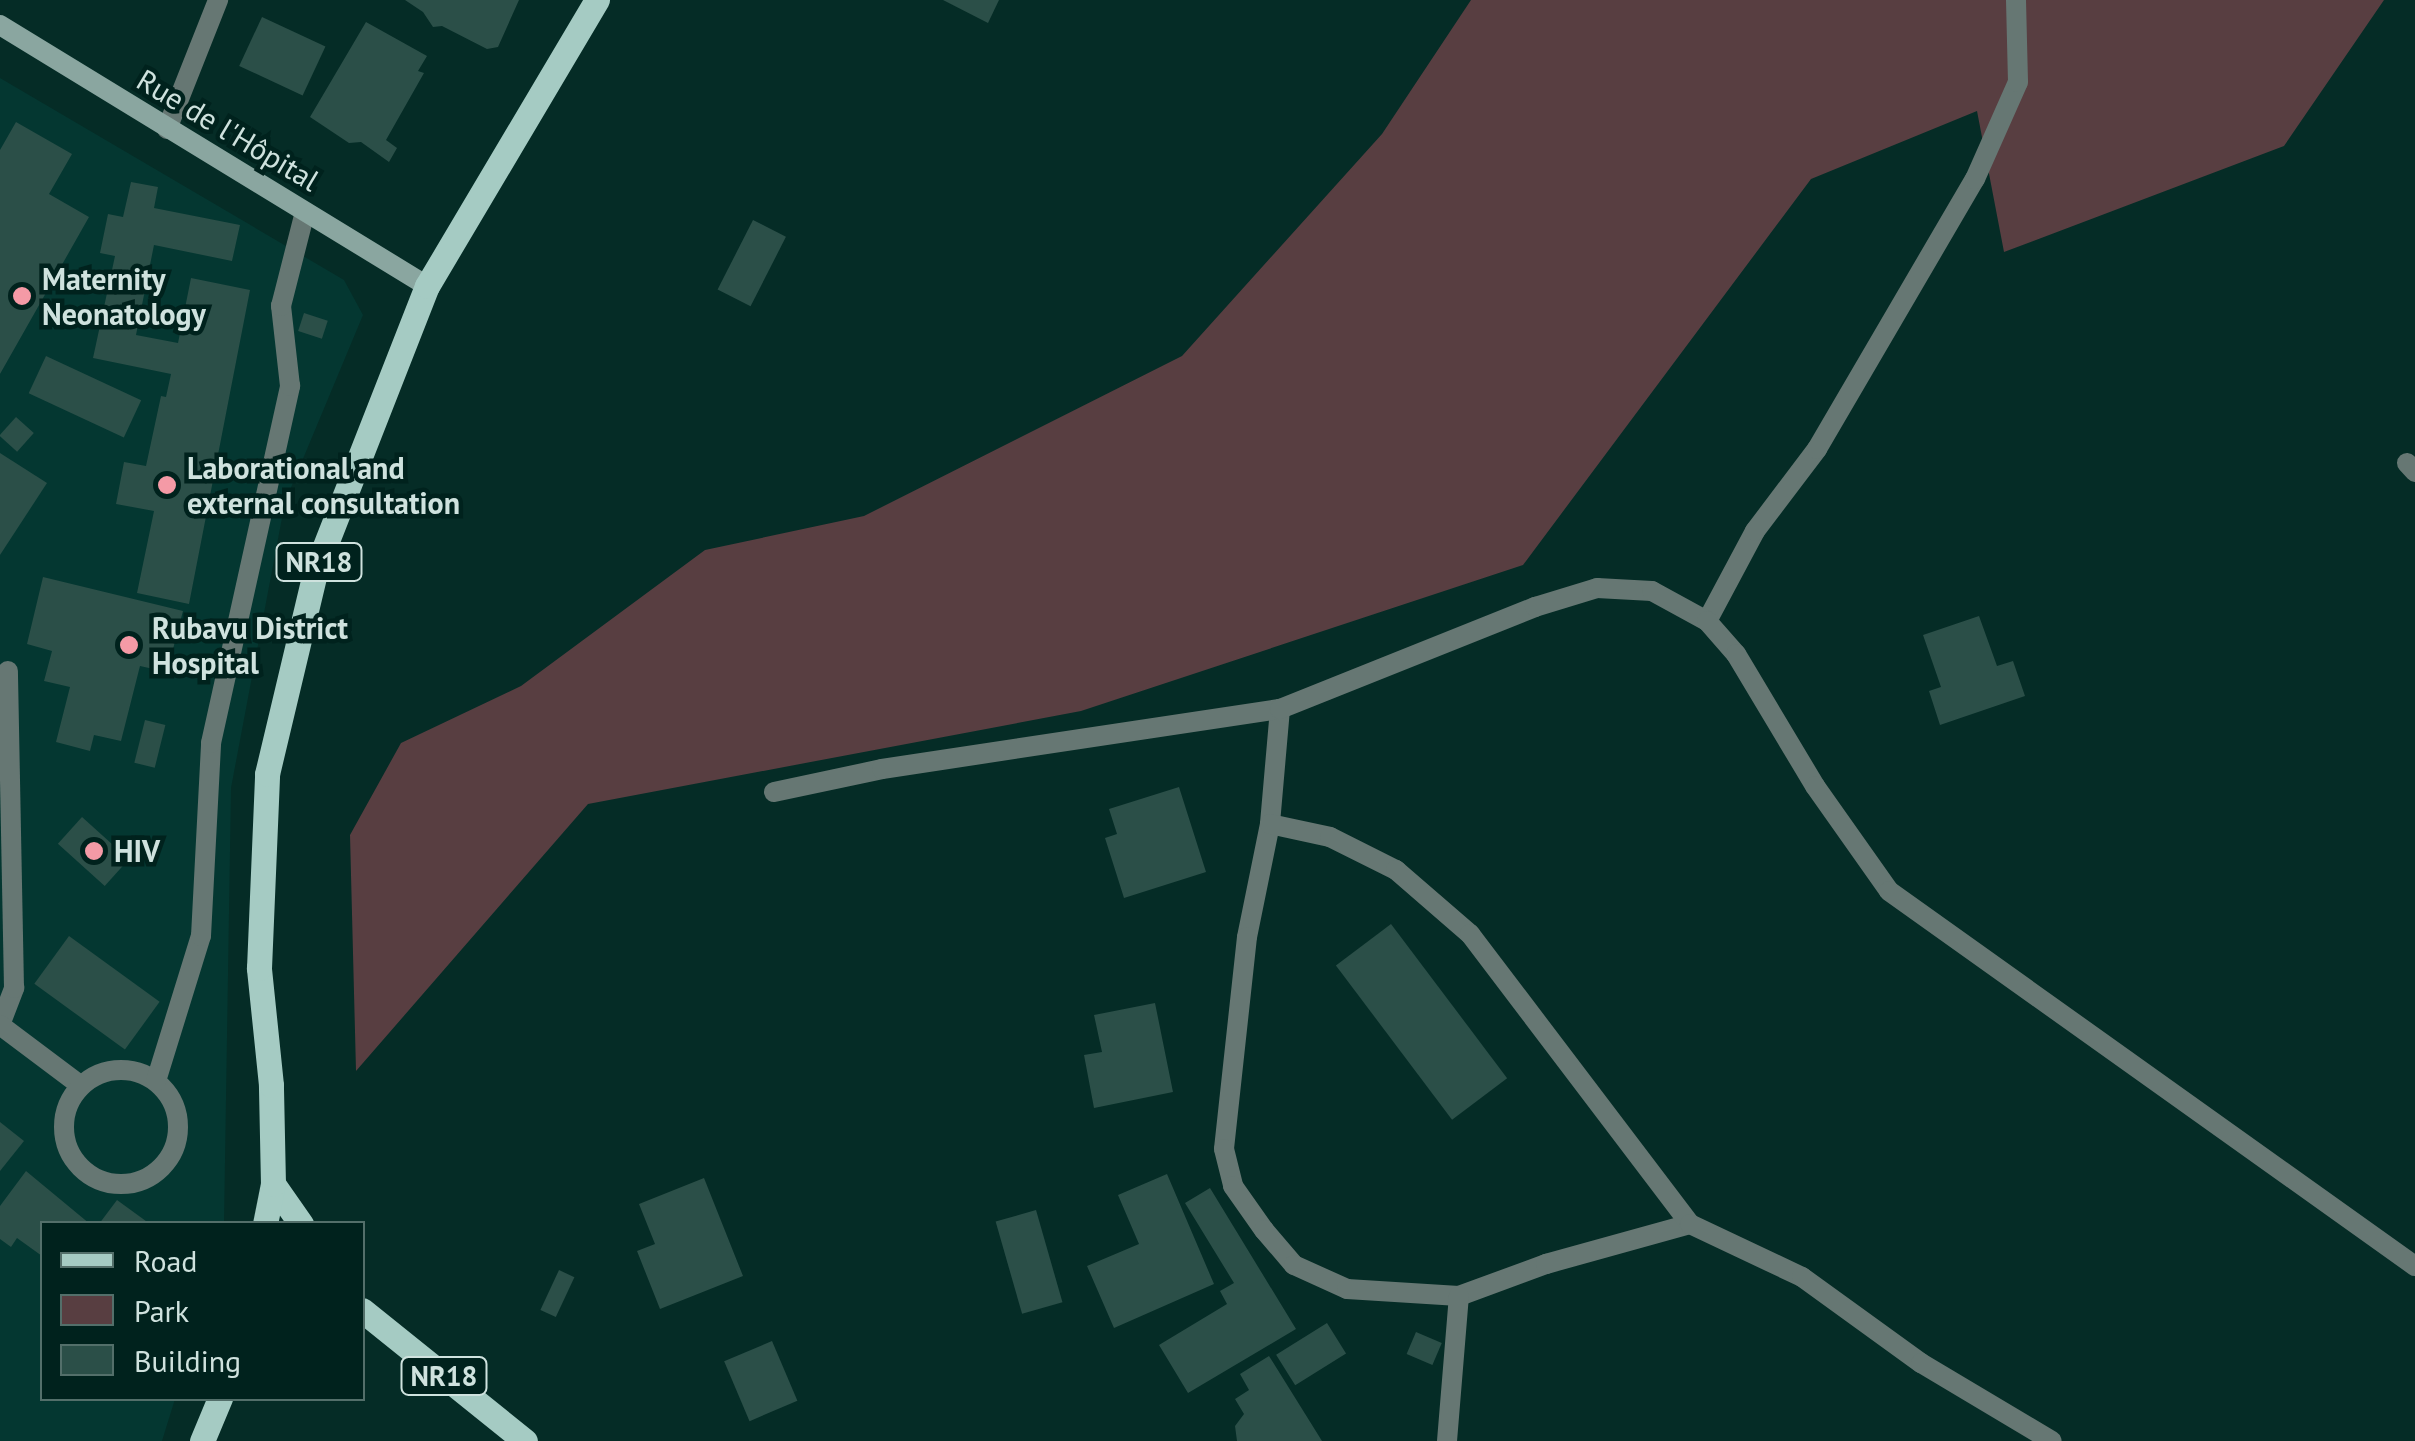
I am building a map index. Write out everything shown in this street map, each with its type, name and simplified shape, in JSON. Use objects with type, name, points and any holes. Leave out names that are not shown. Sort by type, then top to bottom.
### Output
[{"type":"main road","name":"NR18","points":[[265,1221],[273,1184],[271,1085],[259,968],[267,774],[316,570],[427,286],[597,0]]},
{"type":"main road","points":[[273,1184],[299,1221]]},
{"type":"main road","name":"NR18","points":[[365,1312],[526,1441]]},
{"type":"main road","points":[[202,1441],[219,1401]]},
{"type":"street","points":[[167,129],[218,0]]},
{"type":"street","points":[[1707,621],[1755,531],[1817,449],[1975,179],[2018,82],[2016,0]]},
{"type":"street","name":"Rue de l'Hôpital","points":[[0,24],[427,286]]},
{"type":"street","points":[[156,1081],[201,936],[211,743],[290,386],[281,306],[305,212]]},
{"type":"street","points":[[774,792],[882,769],[1280,709],[1534,608],[1596,588],[1652,590],[1707,621],[1736,654],[1815,786],[1889,891],[2415,1266]]},
{"type":"street","points":[[8,671],[14,988],[0,1025],[80,1086]]},
{"type":"street","points":[[1280,709],[1270,824],[1247,938],[1228,1076],[1224,1150],[1234,1186],[1294,1265],[1347,1289],[1459,1296],[1546,1264],[1690,1224]]},
{"type":"street","points":[[1270,824],[1330,837],[1396,870],[1470,934],[1690,1224],[1802,1278],[1921,1362],[2052,1441]]},
{"type":"street","points":[[126,1069],[156,1081],[175,1107],[177,1140],[161,1168],[132,1183],[100,1180],[74,1160],[63,1130],[70,1098],[80,1086],[94,1076],[126,1069]]},
{"type":"street","points":[[1446,1441],[1459,1296]]},
{"type":"shaded area","name":"Rubavu District Hospital","points":[[0,78],[344,280],[363,315],[285,502],[231,788],[224,1221],[40,1221],[40,1401],[174,1401],[162,1441],[0,1441]]},
{"type":"green space","points":[[1471,0],[2384,0],[2284,146],[2004,252],[1977,111],[1811,179],[1523,565],[1081,711],[588,804],[356,1071],[350,835],[401,743],[521,686],[705,550],[864,516],[1182,356],[1382,134]]},
{"type":"building","points":[[405,0],[519,0],[498,47],[487,49],[442,26],[433,27],[423,12]]},
{"type":"building","points":[[943,0],[999,0],[988,23]]},
{"type":"building","points":[[262,17],[325,47],[303,96],[239,66]]},
{"type":"building","points":[[366,22],[427,56],[418,71],[424,73],[386,140],[397,148],[389,162],[361,142],[349,143],[310,117]]},
{"type":"building","name":"Maternity Neonatology","points":[[16,122],[72,154],[49,194],[89,217],[0,374],[0,150]]},
{"type":"building","points":[[131,182],[158,187],[154,208],[240,225],[232,261],[154,245],[136,335],[178,343],[191,278],[250,290],[189,604],[137,593],[154,511],[116,504],[124,462],[146,466],[161,396],[166,397],[171,374],[93,358],[115,256],[100,253],[108,214],[123,217]]},
{"type":"building","points":[[753,220],[786,237],[751,306],[718,289]]},
{"type":"building","points":[[304,313],[328,321],[322,339],[298,331]]},
{"type":"building","points":[[46,356],[141,400],[124,438],[29,393]]},
{"type":"building","points":[[16,417],[34,433],[17,452],[0,436]]},
{"type":"building","points":[[0,453],[47,483],[0,555]]},
{"type":"building","points":[[43,577],[183,611],[167,672],[140,666],[121,741],[94,735],[90,751],[56,742],[70,687],[44,681],[52,651],[27,644]]},
{"type":"building","points":[[1979,616],[1997,666],[2013,661],[2025,696],[1940,725],[1929,691],[1941,687],[1923,635]]},
{"type":"building","points":[[145,720],[165,725],[155,768],[134,763]]},
{"type":"building","points":[[1179,787],[1206,872],[1124,898],[1105,838],[1117,834],[1109,809]]},
{"type":"building","name":"HIV","points":[[82,817],[129,859],[105,886],[58,844]]},
{"type":"building","points":[[1391,924],[1507,1078],[1452,1120],[1336,966]]},
{"type":"building","points":[[69,936],[160,1002],[125,1050],[34,984]]},
{"type":"building","points":[[1155,1003],[1173,1092],[1094,1108],[1084,1055],[1102,1052],[1094,1015]]},
{"type":"building","points":[[0,1122],[24,1141],[0,1171]]},
{"type":"building","points":[[26,1171],[86,1221],[40,1221],[40,1255],[17,1238],[11,1247],[0,1239],[0,1206]]},
{"type":"building","points":[[1167,1174],[1214,1284],[1114,1328],[1087,1266],[1139,1244],[1118,1195]]},
{"type":"building","points":[[704,1178],[743,1276],[660,1309],[637,1251],[655,1244],[639,1204]]},
{"type":"building","points":[[1210,1188],[1296,1329],[1188,1393],[1159,1345],[1227,1304],[1220,1291],[1234,1283],[1185,1203]]},
{"type":"building","points":[[117,1200],[146,1221],[101,1221]]},
{"type":"building","points":[[1036,1210],[1062,1302],[1022,1314],[996,1222]]},
{"type":"building","points":[[559,1270],[574,1277],[556,1317],[540,1310]]},
{"type":"building","points":[[1327,1323],[1346,1354],[1295,1385],[1276,1355]]},
{"type":"building","points":[[1416,1332],[1442,1343],[1432,1365],[1407,1354]]},
{"type":"building","points":[[772,1341],[797,1401],[750,1421],[724,1361]]},
{"type":"building","points":[[1269,1356],[1322,1441],[1237,1441],[1235,1426],[1244,1414],[1235,1399],[1249,1390],[1240,1374]]},
{"type":"place","name":"Maternity Neonatology","points":[[22,296]]},
{"type":"place","name":"Laborational and external consultation","points":[[167,485]]},
{"type":"place","name":"Rubavu District Hospital","points":[[129,645]]},
{"type":"place","name":"HIV","points":[[94,851]]}]
